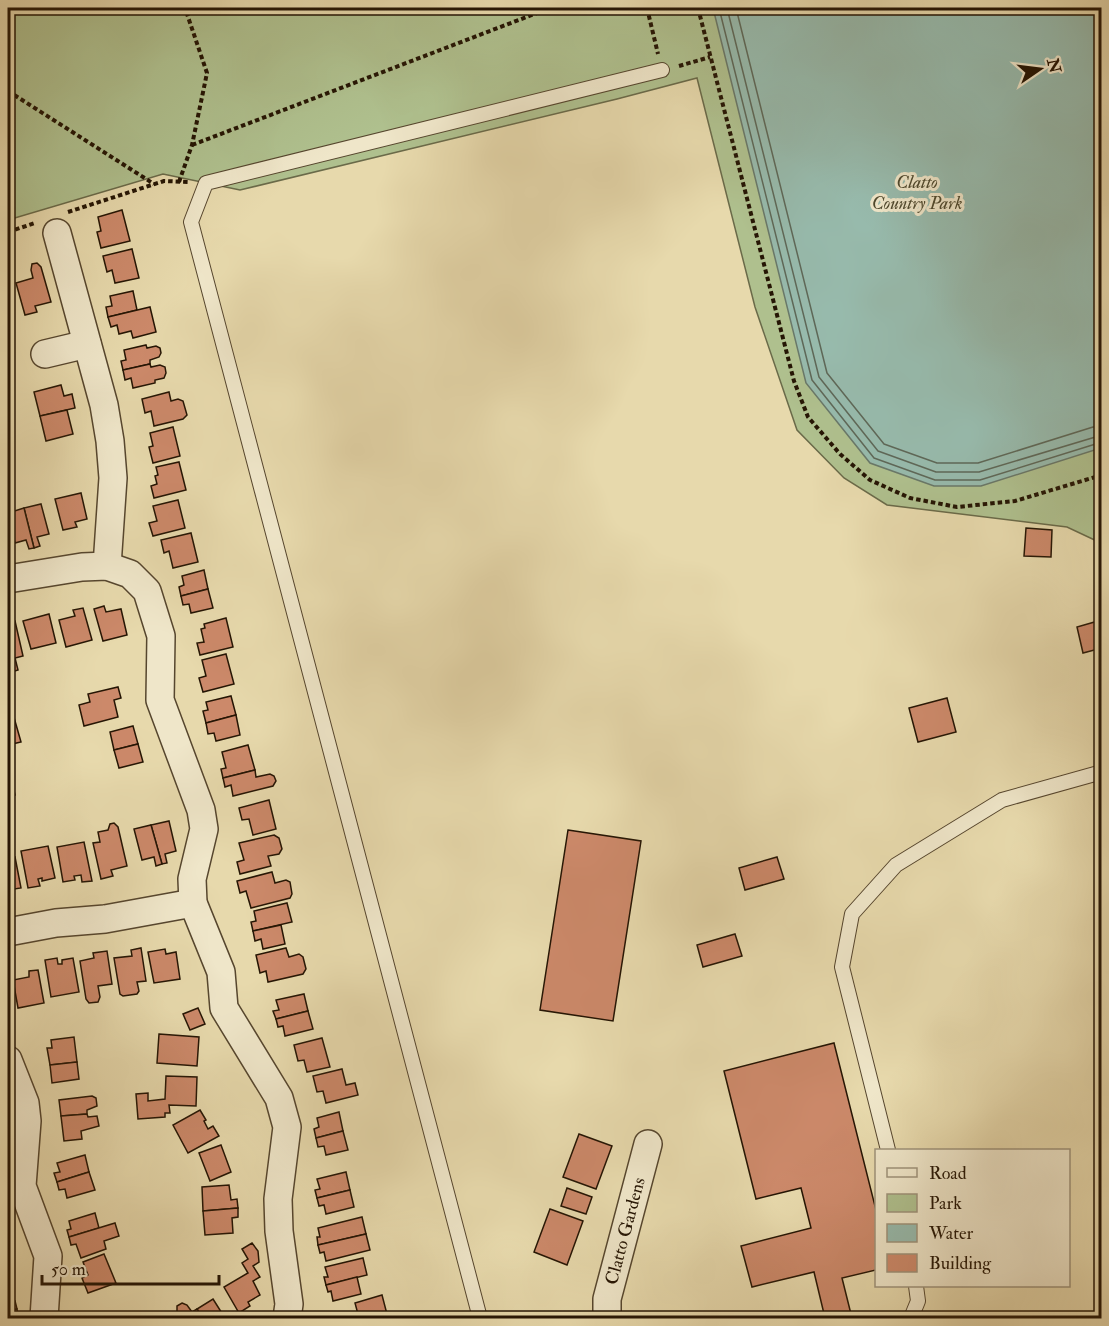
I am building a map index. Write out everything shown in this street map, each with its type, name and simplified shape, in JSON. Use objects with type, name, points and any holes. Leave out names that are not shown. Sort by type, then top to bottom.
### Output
[{"type":"street","points":[[54,222],[104,405],[110,441],[113,478],[107,566]]},
{"type":"street","points":[[45,354],[87,344]]},
{"type":"street","points":[[8,579],[82,567],[107,566],[130,574],[147,591],[161,636],[160,700],[201,810],[204,829],[192,879],[193,903],[221,972],[224,1008],[279,1098],[287,1127],[278,1199],[279,1231],[290,1304],[287,1318]]},
{"type":"street","points":[[8,932],[193,903]]},
{"type":"street","points":[[8,1060],[25,1103],[27,1121],[22,1186],[48,1256],[44,1318]]},
{"type":"street","name":"Clatto Gardens","points":[[607,1318],[607,1299],[648,1144]]},
{"type":"lane","points":[[480,1318],[191,222],[206,183],[662,70]]},
{"type":"lane","points":[[888,1149],[843,966],[852,914],[896,865],[1002,800],[1101,772]]},
{"type":"lane","points":[[911,1318],[918,1301],[916,1287]]},
{"type":"path","points":[[179,182],[192,145],[207,73],[185,8]]},
{"type":"path","points":[[192,145],[550,8]]},
{"type":"path","points":[[647,8],[662,70],[711,57]]},
{"type":"path","points":[[698,8],[794,381],[808,417],[840,454],[870,480],[910,498],[957,507],[1015,501],[1101,475]]},
{"type":"path","points":[[8,91],[155,184]]},
{"type":"path","points":[[8,232],[54,222],[164,181],[206,183]]},
{"type":"green space","name":"Clatto Country Park","points":[[8,8],[1101,8],[1101,543],[1067,527],[887,505],[844,478],[797,430],[755,307],[697,78],[240,190],[163,174],[8,220]]},
{"type":"water","points":[[713,8],[1101,8],[1101,448],[981,486],[934,486],[870,463],[806,383]]},
{"type":"building","points":[[122,210],[130,241],[101,248],[97,232],[101,231],[98,217]]},
{"type":"building","points":[[132,249],[139,278],[115,283],[112,270],[107,272],[103,256]]},
{"type":"building","points":[[37,263],[41,267],[51,302],[35,306],[37,312],[25,315],[16,283],[33,278],[32,264]]},
{"type":"building","points":[[133,291],[137,310],[108,317],[106,307],[112,306],[110,296]]},
{"type":"building","points":[[8,304],[13,325],[8,327]]},
{"type":"building","points":[[150,307],[156,332],[133,338],[131,331],[119,334],[117,325],[111,327],[108,317]]},
{"type":"building","points":[[146,345],[147,348],[156,346],[160,348],[159,357],[150,360],[150,364],[123,370],[121,361],[126,360],[124,350]]},
{"type":"building","points":[[150,364],[151,367],[160,365],[165,367],[164,378],[155,380],[155,383],[133,388],[131,378],[125,380],[123,370]]},
{"type":"building","points":[[61,385],[64,396],[72,394],[75,408],[40,416],[34,392]]},
{"type":"building","points":[[169,392],[171,401],[178,399],[183,401],[187,415],[183,419],[154,426],[151,411],[145,413],[142,399]]},
{"type":"building","points":[[67,410],[73,434],[46,441],[40,416]]},
{"type":"building","points":[[173,427],[180,456],[153,463],[149,447],[153,446],[150,433]]},
{"type":"building","points":[[179,462],[186,490],[154,498],[151,486],[157,484],[156,467]]},
{"type":"building","points":[[81,493],[87,519],[75,522],[77,527],[63,530],[55,499]]},
{"type":"building","points":[[178,500],[185,528],[153,536],[149,523],[157,521],[153,506]]},
{"type":"building","points":[[41,504],[49,534],[37,537],[40,546],[34,548],[24,508]]},
{"type":"building","points":[[24,508],[34,548],[29,549],[26,540],[15,543],[8,514]]},
{"type":"building","points":[[1026,528],[1052,530],[1051,557],[1024,556]]},
{"type":"building","points":[[191,533],[198,562],[173,568],[169,551],[164,553],[161,540]]},
{"type":"building","points":[[204,570],[208,589],[181,596],[179,587],[184,585],[182,576]]},
{"type":"building","points":[[208,589],[213,608],[191,613],[189,604],[183,605],[181,596]]},
{"type":"building","points":[[104,606],[106,612],[121,609],[127,635],[103,641],[94,609]]},
{"type":"building","points":[[83,608],[92,640],[66,647],[59,620],[75,616],[73,610]]},
{"type":"building","points":[[49,614],[56,643],[31,649],[23,621]]},
{"type":"building","points":[[226,618],[233,647],[200,655],[197,643],[204,642],[201,629],[205,628],[204,624]]},
{"type":"building","points":[[15,621],[23,656],[15,658],[18,670],[8,673],[8,623]]},
{"type":"building","points":[[1098,621],[1102,648],[1083,653],[1077,627]]},
{"type":"building","points":[[226,654],[234,684],[203,692],[199,678],[206,676],[202,660]]},
{"type":"building","points":[[118,687],[121,698],[114,700],[118,717],[84,726],[79,705],[90,702],[88,694]]},
{"type":"building","points":[[231,696],[236,715],[206,723],[203,711],[208,710],[206,702]]},
{"type":"building","points":[[947,698],[956,732],[918,742],[909,708]]},
{"type":"building","points":[[13,714],[21,742],[8,745],[8,715]]},
{"type":"building","points":[[236,715],[240,735],[216,741],[214,733],[208,734],[206,723]]},
{"type":"building","points":[[133,726],[138,744],[114,750],[110,732]]},
{"type":"building","points":[[138,744],[143,762],[119,768],[114,750]]},
{"type":"building","points":[[248,745],[255,770],[223,778],[221,769],[226,768],[222,752]]},
{"type":"building","points":[[255,770],[256,777],[270,774],[274,776],[276,781],[273,786],[233,796],[231,785],[225,787],[223,778]]},
{"type":"building","points":[[11,778],[15,795],[8,797],[8,779]]},
{"type":"building","points":[[269,800],[276,829],[253,835],[249,819],[242,820],[239,808]]},
{"type":"building","points":[[169,821],[176,851],[165,854],[167,863],[162,864],[151,825]]},
{"type":"building","points":[[114,823],[118,827],[127,866],[111,870],[113,876],[101,879],[93,843],[100,842],[98,832],[108,830],[110,824]]},
{"type":"building","points":[[151,825],[162,864],[156,866],[154,857],[142,860],[134,829]]},
{"type":"building","points":[[568,830],[641,841],[613,1021],[540,1010]]},
{"type":"building","points":[[274,835],[279,838],[282,849],[279,854],[268,856],[271,866],[240,874],[237,862],[244,860],[239,843]]},
{"type":"building","points":[[84,842],[92,881],[82,882],[81,875],[74,876],[75,880],[63,882],[57,847]]},
{"type":"building","points":[[48,846],[55,878],[42,881],[42,878],[38,879],[40,886],[28,888],[21,851]]},
{"type":"building","points":[[15,857],[21,888],[8,890],[8,859]]},
{"type":"building","points":[[777,857],[784,879],[745,890],[739,868]]},
{"type":"building","points":[[272,872],[275,883],[286,880],[290,882],[292,894],[290,898],[251,908],[246,891],[240,893],[237,881]]},
{"type":"building","points":[[287,903],[292,922],[253,931],[251,922],[256,921],[254,911]]},
{"type":"building","points":[[281,925],[285,944],[263,949],[261,939],[255,941],[253,931]]},
{"type":"building","points":[[735,934],[742,956],[703,967],[697,945]]},
{"type":"building","points":[[141,948],[146,981],[137,982],[139,991],[137,994],[123,996],[120,994],[114,958],[132,956],[131,950]]},
{"type":"building","points":[[286,948],[289,957],[299,954],[303,957],[306,969],[303,974],[268,982],[266,971],[260,973],[256,955]]},
{"type":"building","points":[[165,949],[166,954],[176,952],[180,979],[154,983],[148,952]]},
{"type":"building","points":[[107,951],[112,984],[98,986],[100,997],[98,1002],[89,1003],[86,999],[80,961],[94,958],[93,953]]},
{"type":"building","points":[[57,958],[58,964],[62,964],[62,960],[73,958],[79,992],[51,997],[45,960]]},
{"type":"building","points":[[38,970],[44,1003],[18,1008],[13,980],[29,977],[29,971]]},
{"type":"building","points":[[304,994],[308,1011],[276,1019],[273,1011],[279,1010],[276,1000]]},
{"type":"building","points":[[198,1008],[205,1024],[190,1030],[183,1014]]},
{"type":"building","points":[[308,1011],[313,1029],[285,1036],[283,1026],[278,1027],[276,1019]]},
{"type":"building","points":[[159,1034],[199,1037],[197,1066],[157,1063]]},
{"type":"building","points":[[74,1037],[77,1062],[50,1065],[47,1048],[52,1048],[51,1040]]},
{"type":"building","points":[[322,1038],[330,1067],[307,1072],[304,1060],[298,1061],[294,1045]]},
{"type":"building","points":[[834,1043],[875,1206],[875,1270],[842,1278],[852,1318],[825,1318],[814,1272],[752,1287],[741,1246],[811,1228],[801,1188],[756,1199],[724,1071]]},
{"type":"building","points":[[77,1062],[79,1079],[52,1083],[50,1065]]},
{"type":"building","points":[[342,1069],[346,1085],[355,1083],[358,1095],[326,1103],[323,1091],[317,1092],[313,1076]]},
{"type":"building","points":[[166,1076],[197,1077],[196,1106],[169,1105],[170,1113],[165,1113],[165,1117],[138,1119],[136,1094],[148,1093],[148,1101],[165,1099]]},
{"type":"building","points":[[92,1096],[96,1098],[97,1106],[87,1110],[87,1114],[61,1116],[59,1100]]},
{"type":"building","points":[[200,1110],[208,1129],[213,1126],[219,1136],[188,1153],[173,1125]]},
{"type":"building","points":[[339,1112],[343,1131],[316,1138],[314,1129],[319,1127],[317,1118]]},
{"type":"building","points":[[87,1114],[88,1117],[97,1116],[99,1126],[81,1131],[82,1139],[64,1141],[61,1116]]},
{"type":"building","points":[[343,1131],[348,1150],[326,1155],[324,1146],[318,1147],[316,1138]]},
{"type":"building","points":[[579,1134],[612,1146],[596,1189],[563,1177]]},
{"type":"building","points":[[221,1145],[231,1172],[210,1181],[199,1153]]},
{"type":"building","points":[[85,1155],[89,1172],[57,1182],[54,1173],[60,1172],[57,1163]]},
{"type":"building","points":[[89,1172],[95,1190],[67,1198],[65,1189],[59,1190],[57,1182]]},
{"type":"building","points":[[346,1172],[350,1190],[317,1198],[315,1190],[320,1189],[317,1179]]},
{"type":"building","points":[[229,1185],[231,1200],[237,1199],[238,1208],[203,1211],[202,1187]]},
{"type":"building","points":[[567,1188],[592,1197],[586,1214],[561,1206]]},
{"type":"building","points":[[350,1190],[354,1207],[326,1214],[324,1205],[319,1206],[317,1198]]},
{"type":"building","points":[[238,1208],[238,1217],[232,1218],[233,1233],[205,1235],[203,1211]]},
{"type":"building","points":[[550,1209],[583,1221],[567,1265],[534,1252]]},
{"type":"building","points":[[95,1213],[99,1228],[69,1237],[67,1230],[71,1229],[69,1221]]},
{"type":"building","points":[[362,1217],[366,1234],[318,1245],[317,1237],[320,1237],[318,1228]]},
{"type":"building","points":[[115,1223],[119,1236],[104,1241],[106,1249],[81,1258],[76,1244],[71,1245],[69,1237]]},
{"type":"building","points":[[366,1234],[370,1250],[326,1261],[324,1252],[320,1253],[318,1245]]},
{"type":"building","points":[[252,1243],[258,1251],[259,1262],[253,1266],[260,1277],[253,1281],[260,1295],[248,1302],[250,1306],[239,1313],[224,1287],[248,1273],[242,1263],[248,1259],[242,1249]]},
{"type":"building","points":[[104,1254],[116,1283],[88,1293],[82,1278],[88,1275],[83,1262]]},
{"type":"building","points":[[363,1258],[367,1275],[326,1285],[324,1277],[328,1277],[325,1267]]},
{"type":"building","points":[[357,1277],[361,1294],[333,1301],[331,1291],[328,1292],[326,1285]]},
{"type":"building","points":[[8,1292],[10,1302],[15,1301],[17,1309],[8,1311]]},
{"type":"building","points":[[382,1295],[388,1318],[359,1318],[355,1303]]},
{"type":"building","points":[[213,1299],[225,1318],[203,1318],[197,1309]]},
{"type":"building","points":[[182,1303],[187,1305],[192,1312],[197,1309],[203,1318],[182,1318],[177,1311],[177,1306]]},
{"type":"building","points":[[17,1309],[18,1317],[8,1318],[8,1311]]}]
